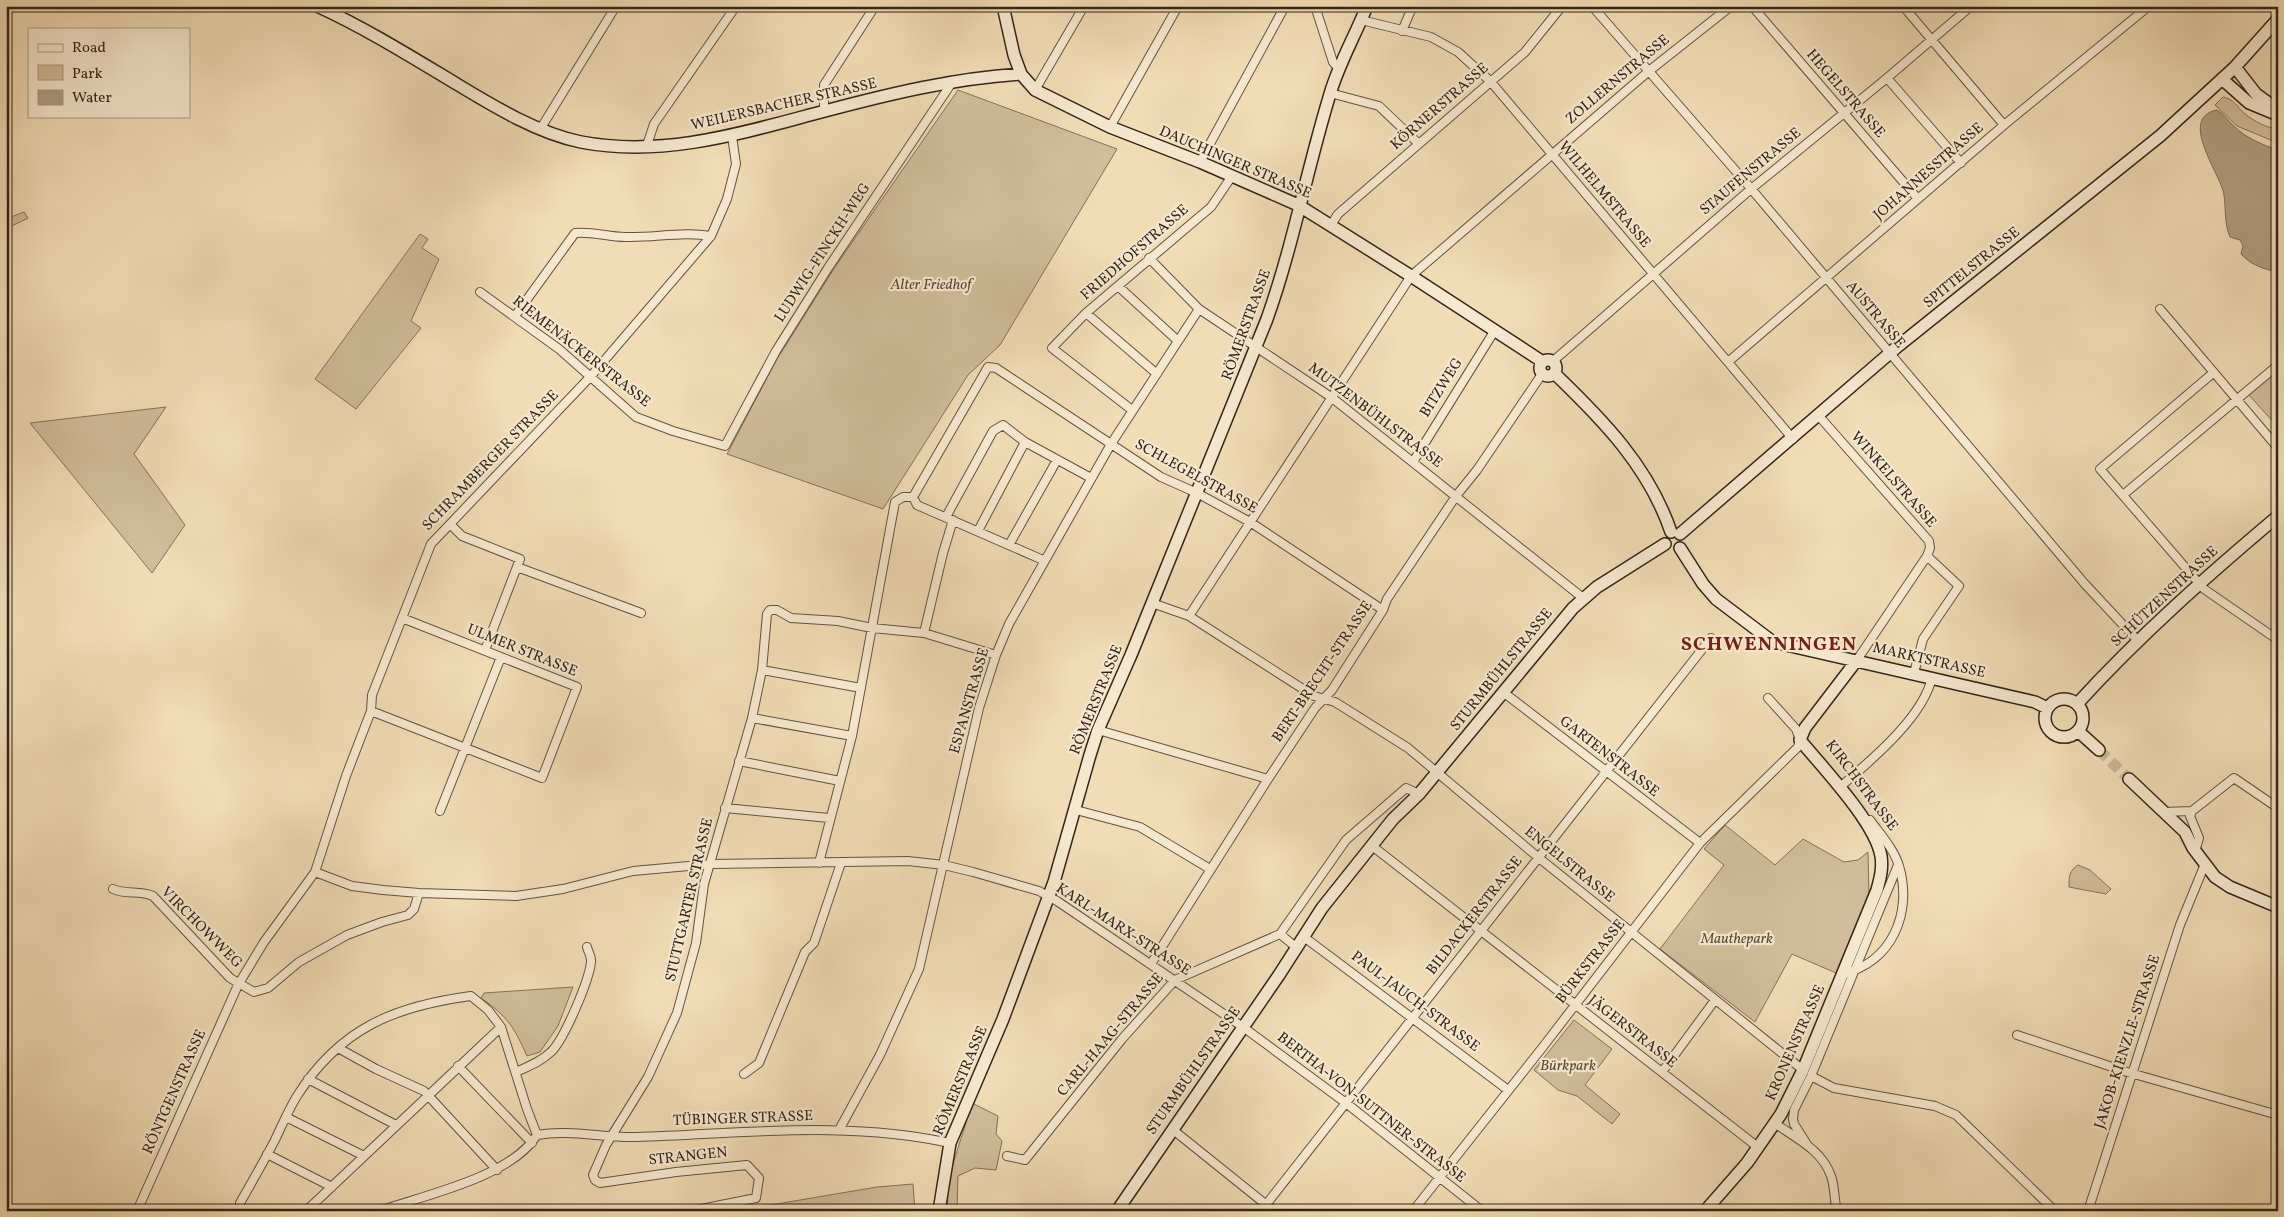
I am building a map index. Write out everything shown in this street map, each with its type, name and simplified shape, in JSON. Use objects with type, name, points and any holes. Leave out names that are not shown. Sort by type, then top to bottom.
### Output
[{"type":"main road","name":"WEILERSBACHER STRASSE","points":[[317,6],[368,31],[510,116],[581,142],[666,148],[732,136],[824,111],[953,81],[1021,74]]},
{"type":"main road","name":"DAUCHINGER STRASSE","points":[[1003,6],[1014,55],[1021,74],[1036,90],[1110,127],[1200,162],[1298,205],[1331,224],[1495,330],[1548,368],[1625,446],[1641,468],[1676,533]]},
{"type":"main road","name":"RÖMERSTRASSE","points":[[939,1211],[945,1164],[950,1143],[1003,1019],[1048,896],[1076,810],[1098,730],[1257,347],[1278,288],[1298,205],[1338,68],[1367,6]]},
{"type":"main road","name":"SPITTELSTRASSE","points":[[1676,533],[1793,439],[1889,354],[2160,136],[2235,67],[2278,19]]},
{"type":"main road","points":[[2235,67],[2256,94],[2278,110]]},
{"type":"main road","points":[[2222,79],[2249,103],[2278,115]]},
{"type":"main road","name":"SCHÜTZENSTRASSE","points":[[2077,704],[2138,641],[2199,583],[2278,516]]},
{"type":"main road","points":[[1676,533],[1683,542],[1680,548],[1672,550],[1665,544],[1666,536],[1676,533]]},
{"type":"main road","name":"STURMBÜHLSTRASSE","points":[[1117,1211],[1297,948],[1322,908],[1371,845],[1393,819],[1419,794],[1557,624],[1583,598],[1616,574],[1665,544]]},
{"type":"main road","name":"MARKTSTRASSE","points":[[1680,548],[1703,584],[1716,599],[1773,642],[1932,677],[2035,702],[2047,708]]},
{"type":"main road","points":[[1801,737],[1857,660]]},
{"type":"main road","points":[[2058,699],[2071,700],[2077,704],[2083,714],[2082,726],[2078,731],[2066,737],[2052,734],[2044,722],[2047,708],[2058,699]]},
{"type":"main road","points":[[2078,731],[2099,750]]},
{"type":"main road","name":"KIRCHSTRASSE","points":[[1801,737],[1841,786],[1867,826],[1881,855]]},
{"type":"main road","points":[[2128,779],[2185,832],[2195,852],[2215,877],[2230,887],[2278,907]]},
{"type":"main road","name":"KRONENSTRASSE","points":[[1705,1211],[1759,1148],[1807,1073],[1842,974],[1877,890],[1882,864],[1881,855]]},
{"type":"street","points":[[541,128],[616,6]]},
{"type":"street","points":[[646,148],[654,124],[736,6]]},
{"type":"street","points":[[824,111],[824,85],[876,6]]},
{"type":"street","points":[[1036,90],[1084,6]]},
{"type":"street","points":[[1110,127],[1178,6]]},
{"type":"street","points":[[1200,162],[1285,6]]},
{"type":"street","points":[[1315,6],[1333,62],[1338,68]]},
{"type":"street","points":[[1402,31],[1412,10],[1416,6]]},
{"type":"street","name":"KÖRNERSTRASSE","points":[[1331,224],[1338,214],[1526,52],[1562,6]]},
{"type":"street","name":"AUSTRASSE","points":[[1592,6],[1751,189],[2084,583],[2138,641]]},
{"type":"street","name":"ZOLLERNSTRASSE","points":[[1189,616],[1411,276],[1650,71],[1732,6]]},
{"type":"street","name":"HEGELSTRASSE","points":[[1752,6],[1918,200]]},
{"type":"street","points":[[1903,6],[2004,125]]},
{"type":"street","name":"STAUFENSTRASSE","points":[[1548,368],[1751,189],[1887,78],[1971,6]]},
{"type":"street","name":"JOHANNESSTRASSE","points":[[1728,362],[1826,280],[2004,125],[2148,6]]},
{"type":"street","name":"WILHELMSTRASSE","points":[[1361,20],[1431,37],[1458,52],[1491,82],[1793,439]]},
{"type":"street","points":[[1887,78],[1962,163]]},
{"type":"street","name":"LUDWIG-FINCKH-WEG","points":[[725,446],[776,351],[797,317],[953,81]]},
{"type":"street","points":[[1330,93],[1379,106],[1419,144]]},
{"type":"street","name":"SCHRAMBERGER STRASSE","points":[[315,872],[346,776],[371,711],[372,695],[431,544],[592,376],[711,236],[727,199],[736,164],[732,136]]},
{"type":"street","name":"FRIEDHOFSTRASSE","points":[[1132,410],[1052,348],[1086,313],[1119,287],[1149,258],[1211,207],[1232,176]]},
{"type":"street","points":[[514,316],[575,233],[584,232],[623,237],[652,237],[695,233],[711,236]]},
{"type":"street","name":"MUTZENBÜHLSTRASSE","points":[[1149,258],[1200,310],[1331,397],[1583,598]]},
{"type":"street","points":[[1119,287],[1178,341]]},
{"type":"street","name":"RIEMENÄCKERSTRASSE","points":[[480,292],[592,376],[636,417],[673,431],[725,446]]},
{"type":"street","points":[[2160,309],[2278,448]]},
{"type":"street","name":"ESPANSTRASSE","points":[[838,1130],[880,1055],[919,969],[979,708],[996,655],[1009,624],[1043,560],[1110,444],[1200,310]]},
{"type":"street","points":[[1086,313],[1157,374]]},
{"type":"street","name":"BITZWEG","points":[[1413,462],[1495,330]]},
{"type":"street","points":[[2123,496],[2278,365]]},
{"type":"street","name":"SCHLEGELSTRASSE","points":[[913,498],[988,367],[996,368],[1161,477],[1197,493],[1250,522],[1383,610]]},
{"type":"street","name":"BERT-BRECHT-STRASSE","points":[[1151,964],[1202,887],[1210,869],[1268,779],[1322,698],[1332,690],[1383,610],[1387,598],[1456,496],[1477,470],[1548,368]]},
{"type":"street","points":[[2213,373],[2100,469],[2199,583],[2278,640]]},
{"type":"street","name":"WINKELSTRASSE","points":[[1818,415],[1929,541],[1930,548],[1927,556]]},
{"type":"street","points":[[924,633],[950,518],[994,431],[1003,425],[1025,442],[1091,478]]},
{"type":"street","points":[[978,531],[1025,442]]},
{"type":"street","points":[[1009,545],[1057,460]]},
{"type":"street","points":[[819,863],[829,818],[852,736],[895,502],[903,497],[913,498],[917,505],[1043,560]]},
{"type":"street","points":[[450,524],[462,536],[520,559],[485,650]]},
{"type":"street","points":[[1857,660],[1927,556],[1959,586],[1923,639],[1914,673]]},
{"type":"street","points":[[517,567],[641,613]]},
{"type":"street","name":"ENGELSTRASSE","points":[[1152,603],[1189,616],[1314,696],[1335,702],[1408,748],[1539,858],[1807,1073],[1834,1088],[1936,1106],[1956,1114],[2055,1211]]},
{"type":"street","name":"STUTTGARTER STRASSE","points":[[595,1180],[593,1175],[598,1160],[648,1078],[677,1014],[696,943],[704,884],[752,718],[762,670],[765,621],[770,610],[777,610],[791,618],[838,621],[872,628]]},
{"type":"street","name":"ULMER STRASSE","points":[[371,711],[542,778],[577,687],[402,618]]},
{"type":"street","points":[[872,628],[924,633],[996,655]]},
{"type":"street","name":"BILDACKERSTRASSE","points":[[1263,1207],[1710,638]]},
{"type":"street","points":[[440,811],[501,657]]},
{"type":"street","points":[[762,670],[861,688]]},
{"type":"street","points":[[1841,786],[1871,761],[1897,733],[1929,690],[1932,677]]},
{"type":"street","name":"GARTENSTRASSE","points":[[1503,692],[1700,843]]},
{"type":"street","points":[[1768,698],[1801,737]]},
{"type":"street","points":[[752,718],[852,736]]},
{"type":"street","points":[[1098,730],[1268,779]]},
{"type":"street","name":"BÜRKSTRASSE","points":[[1413,1211],[1576,1005],[1700,843],[1798,748],[1801,737]]},
{"type":"street","points":[[739,761],[840,781]]},
{"type":"street","points":[[2195,852],[2200,838],[2190,816],[2192,811],[2234,778],[2278,808]]},
{"type":"street","name":"KIRCHSTRASSE","points":[[1841,786],[1895,856],[1898,865]]},
{"type":"street","points":[[1297,948],[1280,934],[1346,840],[1406,788],[1419,794]]},
{"type":"street","points":[[726,808],[829,818]]},
{"type":"street","points":[[1076,810],[1140,827],[1210,869]]},
{"type":"street","points":[[2163,812],[2192,811]]},
{"type":"street","name":"KIRCHSTRASSE","points":[[1867,826],[1895,856]]},
{"type":"street","name":"JÄGERSTRASSE","points":[[1371,845],[1759,1148]]},
{"type":"street","name":"KARL-MARX-STRASSE","points":[[711,864],[908,861],[944,865],[1030,889],[1048,896],[1243,1026]]},
{"type":"street","points":[[744,1074],[759,1063],[805,952],[814,943],[841,863]]},
{"type":"street","points":[[315,872],[352,886],[419,893],[516,896],[563,889],[633,871],[711,864]]},
{"type":"street","name":"JAKOB-KIENZLE-STRASSE","points":[[2088,1211],[2180,925],[2205,864]]},
{"type":"street","name":"KRONENSTRASSE","points":[[1842,974],[1855,971],[1878,956],[1897,928],[1905,896],[1898,865]]},
{"type":"street","name":"KRONENSTRASSE","points":[[1806,1143],[1794,1124],[1794,1110],[1807,1073],[1855,971],[1898,865]]},
{"type":"street","name":"RÖNTGENSTRASSE","points":[[138,1211],[238,985],[264,942],[315,872]]},
{"type":"street","points":[[2198,884],[2215,877]]},
{"type":"street","name":"VIRCHOWWEG","points":[[113,889],[122,894],[148,894],[153,896],[165,911],[238,985]]},
{"type":"street","points":[[238,985],[254,992],[268,988],[299,962],[333,942],[382,922],[408,915],[414,909],[419,893]]},
{"type":"street","name":"CARL-HAAG-STRASSE","points":[[1007,1156],[1025,1160],[1122,1039],[1175,980],[1280,934]]},
{"type":"street","name":"PAUL-JAUCH-STRASSE","points":[[1304,937],[1508,1090]]},
{"type":"street","points":[[516,1072],[544,1059],[554,1049],[576,1007],[585,982],[592,960],[587,947]]},
{"type":"street","points":[[233,1211],[240,1207],[286,1117],[308,1079],[338,1048],[361,1029],[385,1016],[411,1008],[471,996],[488,1010],[501,1027],[537,1135],[532,1143],[497,1170],[379,1211]]},
{"type":"street","points":[[1662,1072],[1715,1000]]},
{"type":"street","name":"BERTHA-VON-SUTTNER-STRASSE","points":[[1243,1026],[1346,1103],[1482,1211]]},
{"type":"street","points":[[306,1211],[501,1027]]},
{"type":"street","points":[[2016,1036],[2133,1074],[2278,1115]]},
{"type":"street","points":[[338,1048],[376,1069],[424,1090],[497,1170]]},
{"type":"street","points":[[458,1066],[532,1143]]},
{"type":"street","points":[[308,1079],[396,1125]]},
{"type":"street","points":[[286,1117],[364,1156]]},
{"type":"street","points":[[1776,1124],[1806,1143],[1823,1160],[1832,1177],[1836,1208]]},
{"type":"street","name":"TÜBINGER STRASSE","points":[[537,1135],[633,1137],[809,1129],[921,1136],[950,1143]]},
{"type":"street","points":[[1172,1129],[1263,1207],[1274,1211]]},
{"type":"street","points":[[268,1154],[332,1186]]},
{"type":"street","name":"STRANGEN","points":[[595,1180],[600,1184],[676,1172],[747,1165],[759,1178],[756,1198],[691,1211]]},
{"type":"green space","name":"Alter Friedhof","points":[[958,90],[1117,149],[1000,345],[968,375],[883,509],[727,454],[777,359],[835,267]]},
{"type":"green space","points":[[2223,97],[2233,101],[2245,114],[2256,122],[2278,129],[2278,143],[2237,126],[2215,105]]},
{"type":"green space","points":[[24,212],[28,218],[6,229],[6,219]]},
{"type":"green space","points":[[420,234],[428,239],[422,248],[439,259],[411,321],[421,328],[356,409],[315,379]]},
{"type":"green space","points":[[2278,367],[2278,427],[2247,393]]},
{"type":"green space","points":[[166,407],[134,454],[185,525],[152,573],[30,423]]},
{"type":"green space","name":"Mauthepark","points":[[1725,825],[1775,865],[1803,839],[1844,862],[1858,860],[1868,852],[1869,895],[1836,973],[1792,954],[1755,1022],[1660,949],[1724,865],[1704,849]]},
{"type":"green space","points":[[2078,865],[2090,870],[2111,889],[2106,894],[2069,887],[2070,874]]},
{"type":"green space","points":[[573,987],[558,1026],[540,1052],[527,1056],[509,1023],[498,1011],[481,998],[484,993]]},
{"type":"green space","name":"Bürkpark","points":[[1574,1020],[1612,1049],[1585,1085],[1620,1114],[1612,1124],[1577,1096],[1558,1090],[1534,1070]]},
{"type":"green space","points":[[972,1103],[998,1116],[996,1134],[1002,1141],[996,1170],[975,1168],[958,1176],[957,1211],[947,1211],[949,1177]]},
{"type":"green space","points":[[913,1184],[915,1211],[735,1211],[877,1187]]},
{"type":"water","points":[[2217,110],[2244,135],[2278,150],[2278,272],[2262,268],[2249,261],[2241,254],[2243,246],[2240,240],[2230,237],[2228,232],[2224,195],[2204,148],[2201,135],[2201,124],[2206,115]]},
{"type":"tunnel","points":[[2099,750],[2129,779]]},
{"type":"district","name":"SCHWENNINGEN","points":[[1769,645]]}]
